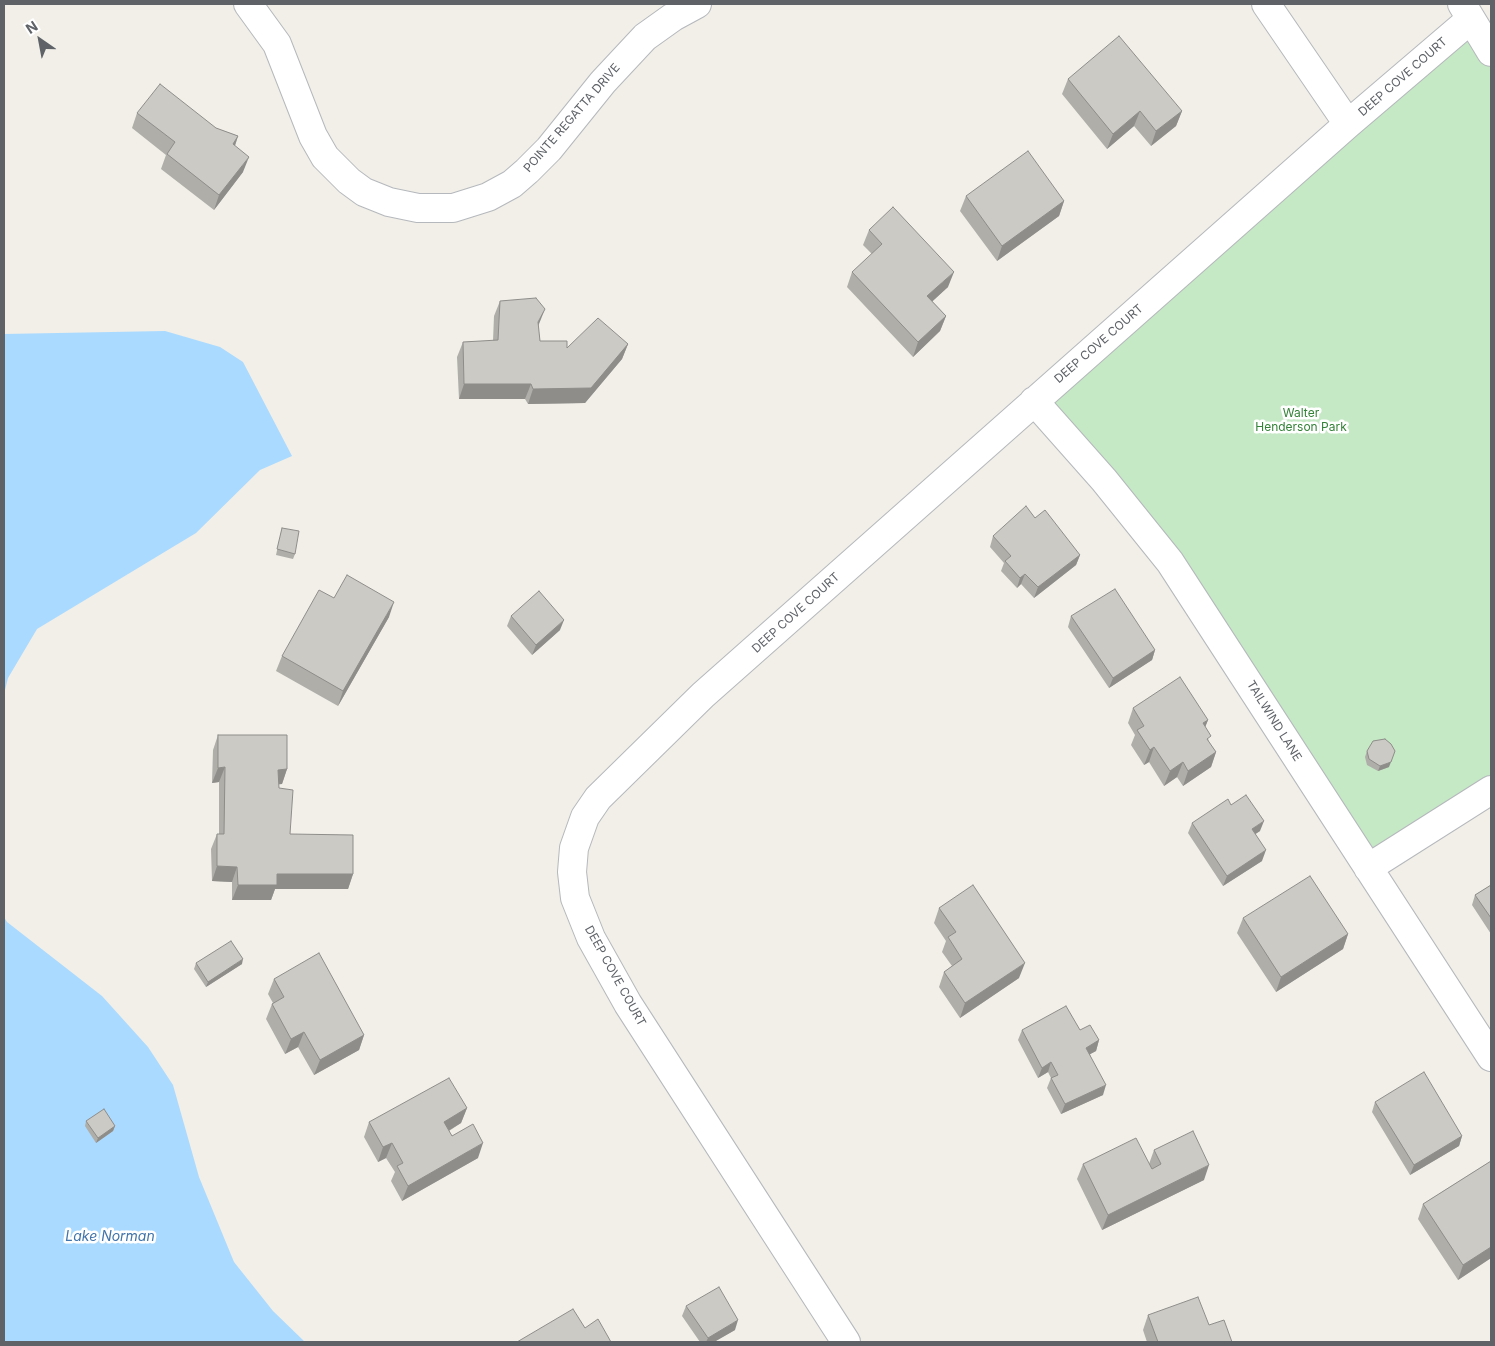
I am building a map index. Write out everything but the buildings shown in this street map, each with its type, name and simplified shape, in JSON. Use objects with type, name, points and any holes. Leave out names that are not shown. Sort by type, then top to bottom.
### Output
[{"type":"street","name":"POINTE REGATTA DRIVE","points":[[248,4],[277,44],[313,136],[325,157],[349,181],[364,192],[389,202],[418,208],[453,208],[488,197],[512,184],[528,171],[549,149],[602,82],[645,38],[673,17],[697,4]]},
{"type":"street","points":[[1266,4],[1348,124]]},
{"type":"street","points":[[1466,12],[1491,52]]},
{"type":"street","name":"DEEP COVE COURT","points":[[846,1342],[628,1004],[591,938],[575,898],[572,872],[574,848],[585,817],[598,798],[703,695],[1348,124],[1466,12]]},
{"type":"street","name":"TAILWIND LANE","points":[[1034,401],[1104,480],[1170,562],[1213,625],[1491,1057]]},
{"type":"street","points":[[1368,868],[1491,790]]},
{"type":"green space","name":"Walter Henderson Park","points":[[1471,21],[1491,54],[1491,789],[1368,866],[1216,625],[1037,401]]},
{"type":"water","points":[[165,331],[220,347],[243,362],[292,456],[260,470],[196,533],[37,629],[8,678],[4,694],[4,334]]},
{"type":"water","name":"Lake Norman","points":[[4,917],[7,922],[102,996],[148,1047],[173,1085],[199,1177],[234,1262],[273,1311],[305,1342],[4,1342]]}]
